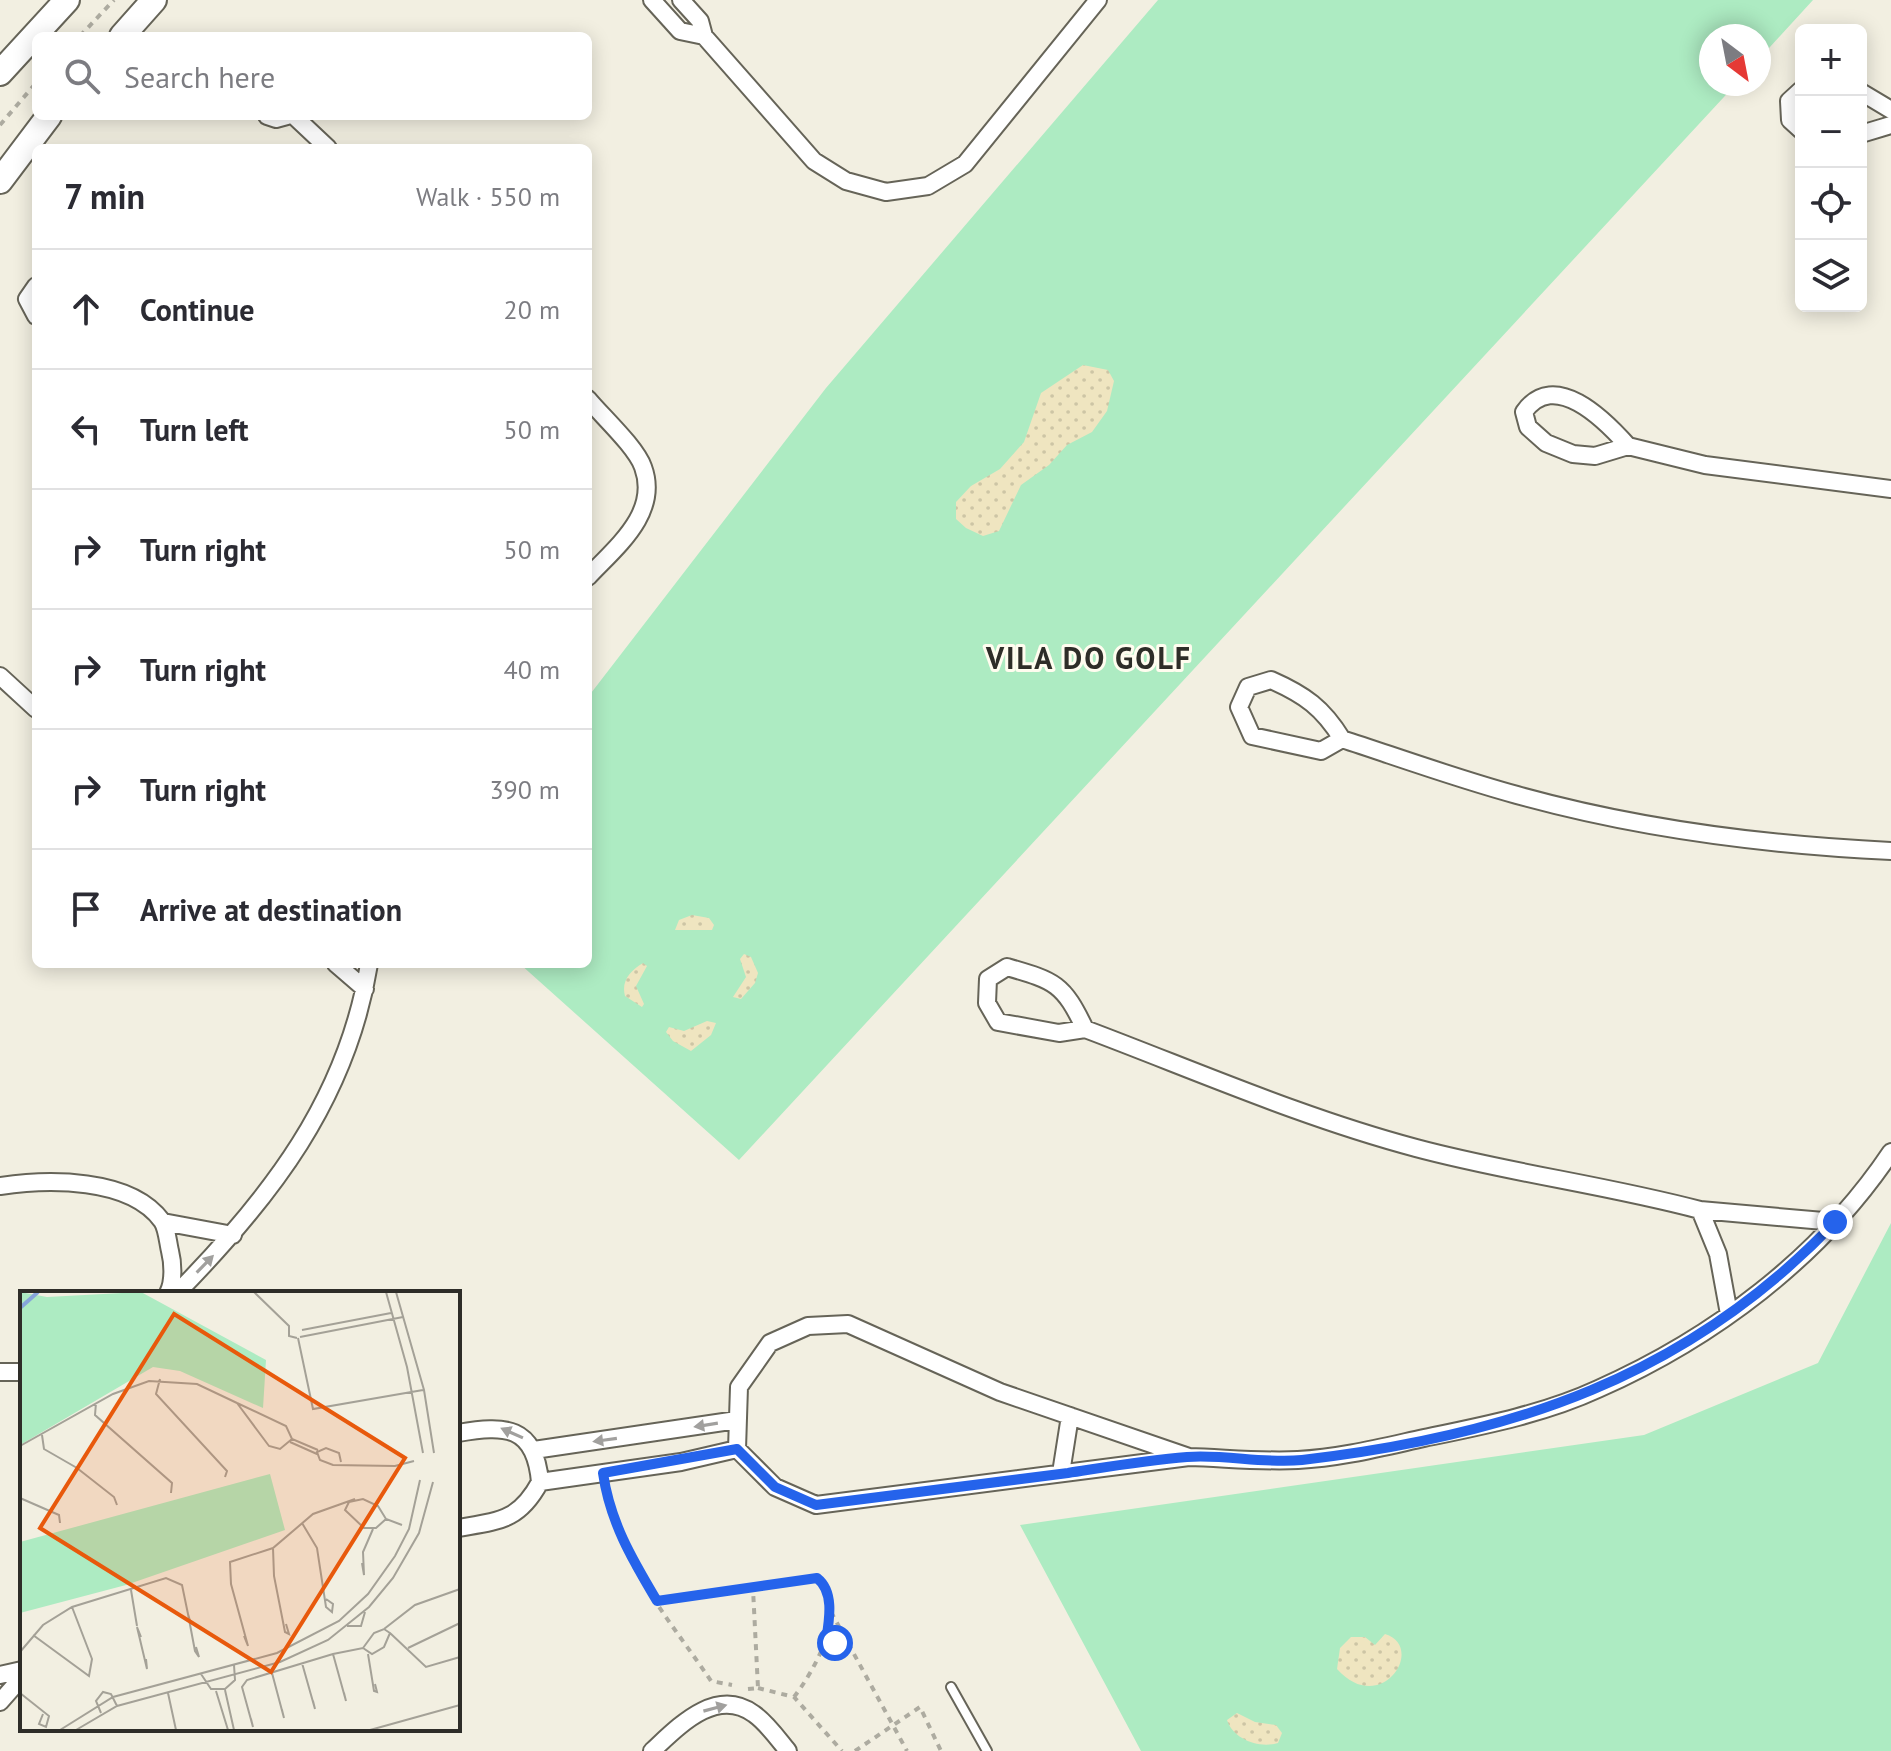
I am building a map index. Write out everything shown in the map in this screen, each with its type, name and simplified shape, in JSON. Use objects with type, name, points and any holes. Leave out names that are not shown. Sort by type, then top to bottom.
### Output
[{"type":"main road","points":[[38,32],[67,0]]},
{"type":"main road","points":[[126,32],[154,0]]},
{"type":"main road","points":[[0,73],[32,38]]},
{"type":"main road","points":[[0,181],[46,120]]},
{"type":"street","points":[[652,0],[680,31],[704,36]]},
{"type":"street","points":[[681,0],[700,21],[704,36],[814,161],[846,181],[886,192],[928,186],[965,164],[1098,0]]},
{"type":"street","points":[[1795,96],[1789,101],[1790,120],[1795,125]]},
{"type":"street","points":[[1867,96],[1891,110]]},
{"type":"street","points":[[298,120],[324,144]]},
{"type":"street","points":[[1867,132],[1891,125]]},
{"type":"street","points":[[1628,446],[1590,408],[1569,399],[1552,394],[1533,399],[1524,412],[1528,427],[1546,443],[1573,454],[1595,456],[1628,446],[1705,465],[1891,489]]},
{"type":"street","points":[[592,404],[643,466],[648,499],[634,528],[592,573]]},
{"type":"street","points":[[0,676],[32,705]]},
{"type":"street","points":[[1342,739],[1321,751],[1280,745],[1252,736],[1239,707],[1248,687],[1271,680],[1306,695],[1326,714],[1342,739],[1517,795],[1647,825],[1787,846],[1891,851]]},
{"type":"street","points":[[1085,1029],[1068,994],[1043,978],[1007,967],[988,979],[987,1003],[998,1022],[1059,1033],[1085,1029],[1325,1120],[1417,1148],[1623,1190],[1700,1210],[1835,1222]]},
{"type":"street","points":[[341,968],[365,989]]},
{"type":"street","points":[[179,1291],[233,1235],[280,1178],[333,1084],[365,989],[368,968]]},
{"type":"street","points":[[1189,1457],[1000,1392],[848,1324],[808,1326],[770,1343],[739,1387],[737,1449],[775,1487],[816,1505],[1189,1457],[1299,1460],[1497,1423],[1596,1390],[1688,1344],[1793,1266],[1869,1185],[1891,1152]]},
{"type":"street","points":[[0,1186],[34,1181],[79,1182],[131,1197],[163,1222],[233,1235]]},
{"type":"street","points":[[1700,1210],[1718,1254],[1729,1314]]},
{"type":"street","points":[[163,1222],[172,1260],[168,1291]]},
{"type":"street","points":[[1061,1473],[1070,1416]]},
{"type":"street","points":[[534,1450],[737,1420]]},
{"type":"street","points":[[460,1433],[496,1427],[512,1431],[534,1450],[540,1482],[522,1509],[505,1520],[460,1528]]},
{"type":"street","points":[[540,1482],[737,1449]]},
{"type":"street","points":[[0,1675],[20,1670]]},
{"type":"street","points":[[0,1702],[20,1679]]},
{"type":"street","points":[[652,1751],[695,1713],[726,1703],[753,1713],[788,1751]]},
{"type":"lane","points":[[951,1687],[987,1751]]},
{"type":"path","points":[[84,32],[114,0]]},
{"type":"path","points":[[0,125],[32,88]]},
{"type":"path","points":[[603,1473],[607,1502],[619,1537],[657,1601],[711,1681],[794,1697],[842,1751]]},
{"type":"path","points":[[657,1601],[817,1578],[825,1589],[830,1610],[907,1751]]},
{"type":"path","points":[[753,1589],[758,1688]]},
{"type":"path","points":[[794,1697],[814,1671],[826,1641],[830,1610]]},
{"type":"path","points":[[826,1641],[849,1645]]},
{"type":"path","points":[[855,1751],[920,1707],[941,1751]]},
{"type":"green space","points":[[1158,0],[1813,0],[1771,46],[1771,24],[1699,24],[1699,96],[1725,96],[739,1160],[524,968],[592,968],[592,692],[826,388]]},
{"type":"green space","points":[[1891,1223],[1891,1751],[1141,1751],[1020,1525],[1644,1435],[1818,1363]]},
{"type":"sand","points":[[1083,365],[1108,370],[1114,381],[1107,411],[1092,432],[1067,445],[1049,465],[1021,485],[999,531],[983,536],[966,528],[956,519],[956,502],[971,486],[1000,469],[1024,442],[1041,393]]},
{"type":"sand","points":[[692,915],[709,918],[714,925],[712,930],[675,930],[679,920]]},
{"type":"sand","points":[[744,954],[751,957],[758,973],[755,983],[741,999],[733,997],[746,977],[740,959]]},
{"type":"sand","points":[[643,963],[647,966],[636,986],[644,1004],[642,1007],[625,996],[624,986],[634,969]]},
{"type":"sand","points":[[707,1021],[716,1023],[711,1035],[691,1051],[673,1041],[666,1032],[669,1027],[684,1031]]},
{"type":"sand","points":[[1385,1634],[1397,1641],[1401,1652],[1400,1664],[1383,1683],[1369,1686],[1353,1682],[1337,1669],[1340,1648],[1351,1637],[1365,1637],[1375,1645]]},
{"type":"sand","points":[[1237,1713],[1255,1722],[1276,1725],[1282,1733],[1278,1743],[1263,1745],[1241,1737],[1227,1720]]},
{"type":"district","name":"VILA DO GOLF","points":[[1089,657]]},
{"type":"route","points":[[835,1643],[826,1641],[830,1610],[825,1589],[817,1578],[657,1601],[619,1537],[607,1502],[603,1473],[681,1462],[737,1449],[775,1487],[816,1505],[1189,1457],[1299,1460],[1391,1445],[1497,1423],[1596,1390],[1688,1344],[1793,1266],[1835,1222]]}]
